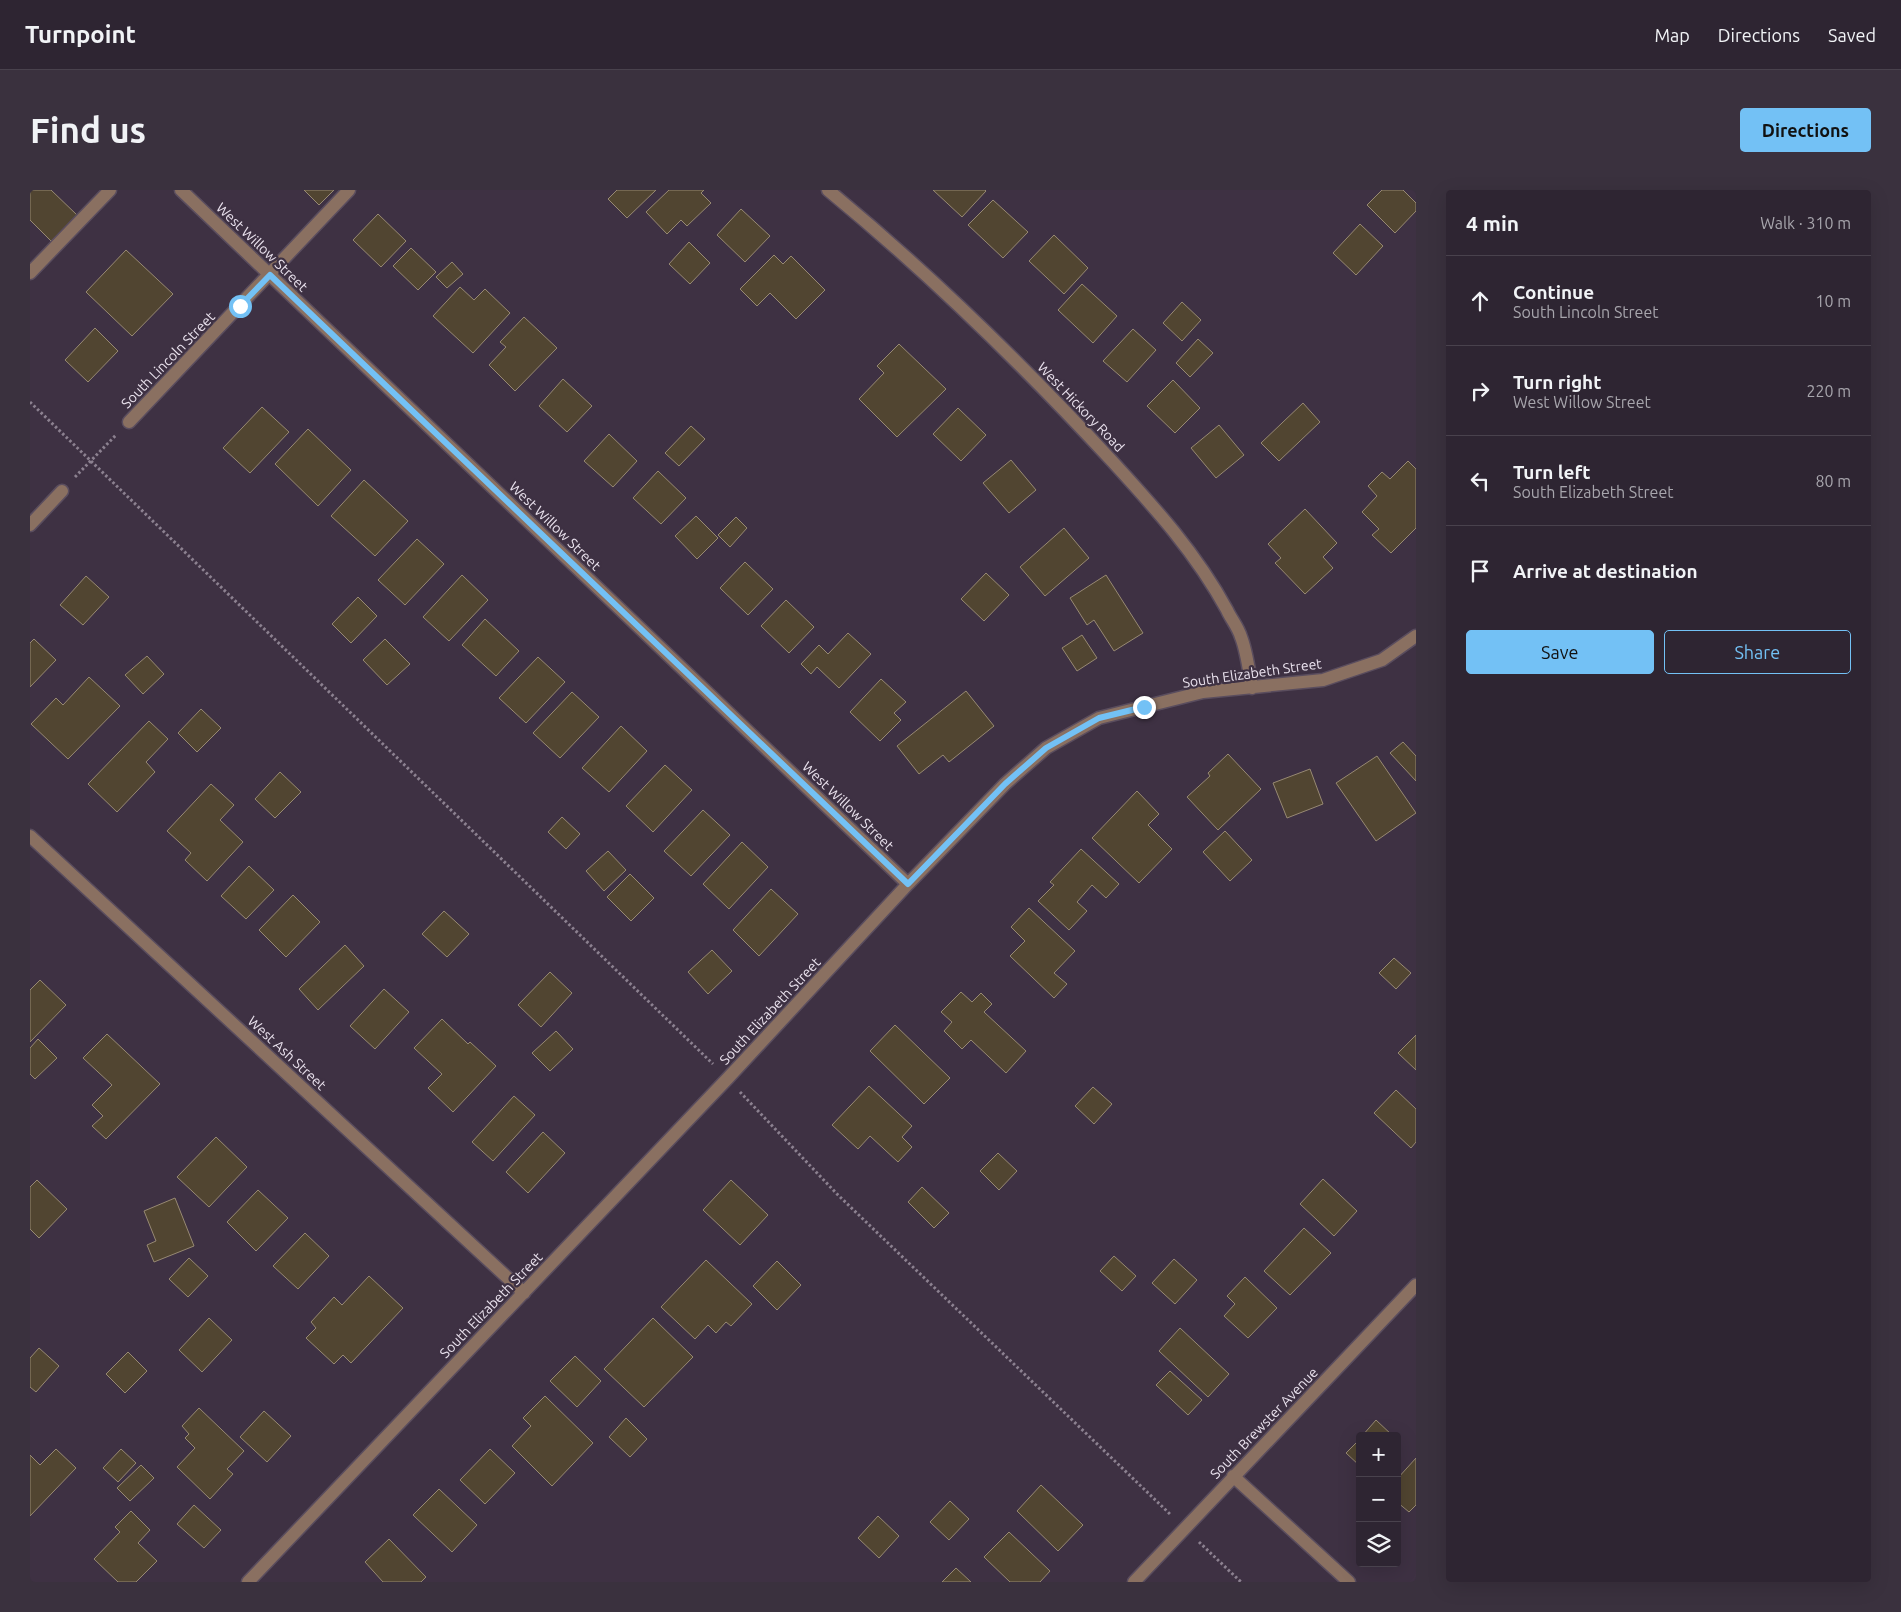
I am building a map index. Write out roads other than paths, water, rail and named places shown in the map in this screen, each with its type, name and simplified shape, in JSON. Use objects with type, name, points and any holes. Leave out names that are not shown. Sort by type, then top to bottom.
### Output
[{"type":"street","points":[[30,273],[110,190]]},
{"type":"street","name":"West Willow Street","points":[[181,190],[908,884]]},
{"type":"street","name":"South Lincoln Street","points":[[128,422],[349,190]]},
{"type":"street","name":"West Hickory Road","points":[[828,190],[866,221],[969,315],[1055,400],[1184,543],[1219,596],[1241,637],[1252,688]]},
{"type":"street","points":[[30,525],[62,492]]},
{"type":"street","name":"South Elizabeth Street","points":[[248,1582],[728,1078],[908,884],[1005,784],[1046,748],[1099,718],[1203,692],[1323,680],[1382,660],[1416,636]]},
{"type":"street","name":"West Ash Street","points":[[30,836],[524,1293]]},
{"type":"street","name":"South Brewster Avenue","points":[[1134,1582],[1416,1285]]},
{"type":"street","points":[[1233,1476],[1349,1582]]}]
